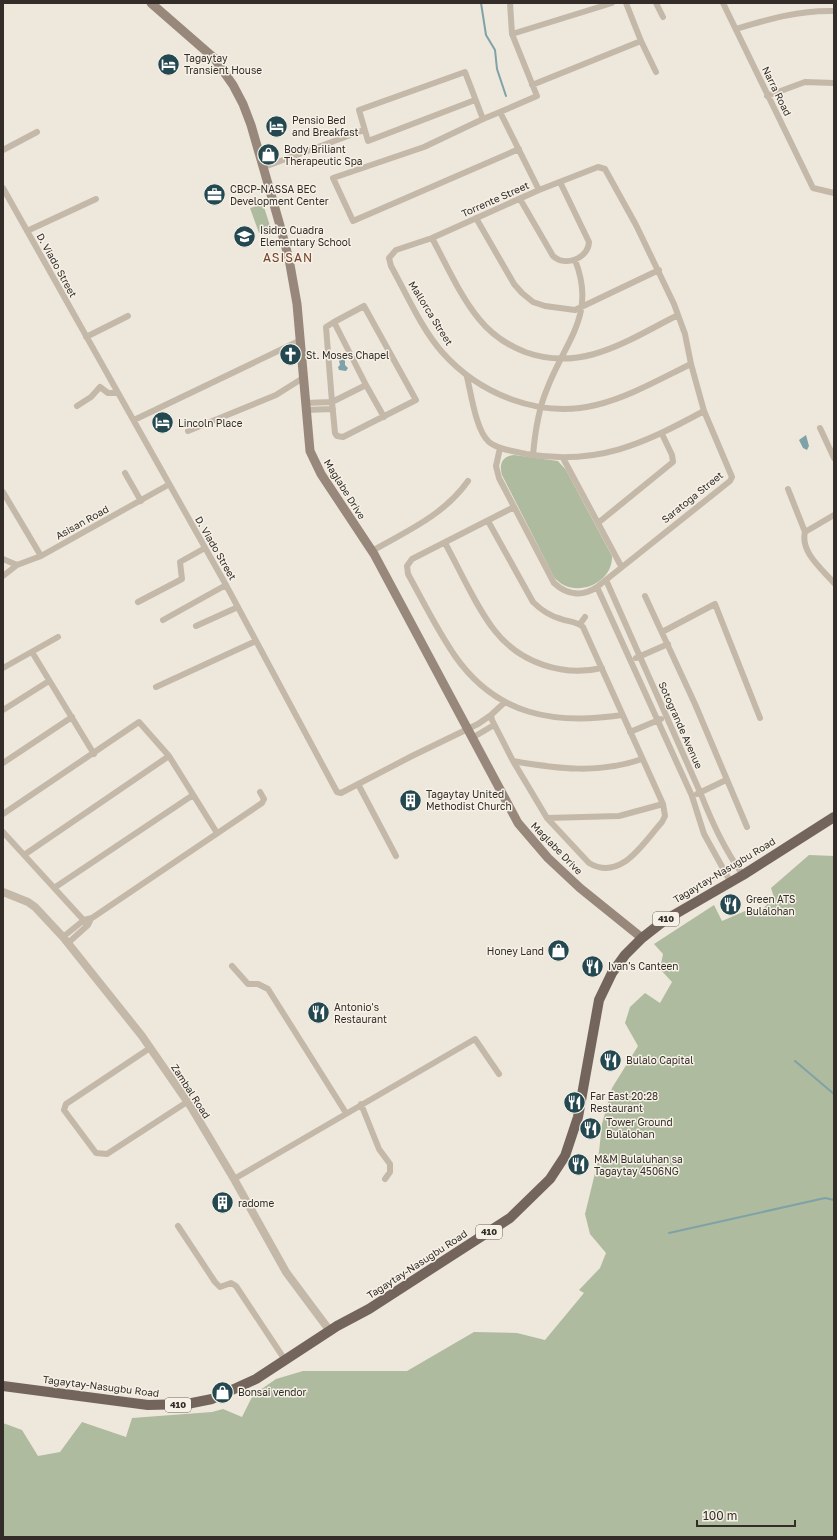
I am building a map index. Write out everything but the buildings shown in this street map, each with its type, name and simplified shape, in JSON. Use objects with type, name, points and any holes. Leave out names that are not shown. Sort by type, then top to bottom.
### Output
[{"type":"main road","name":"Maglabe Drive","points":[[151,3],[214,58],[233,85],[251,125],[289,259],[297,304],[301,340],[305,406],[310,451],[321,474],[372,551],[518,823],[548,858],[580,888],[642,938]]},
{"type":"main road","name":"Tagaytay-Nasugbu Road","points":[[3,1386],[148,1405],[178,1405],[212,1399],[229,1393],[256,1379],[330,1331],[369,1309],[510,1218],[550,1179],[565,1156],[578,1117],[599,1000],[612,973],[625,955],[642,938],[665,920],[730,881],[743,875],[834,817]]},
{"type":"street","points":[[510,3],[512,34],[537,96],[482,119],[424,147],[333,178],[353,221],[519,149]]},
{"type":"street","points":[[512,34],[612,3]]},
{"type":"street","points":[[626,3],[641,41],[656,72]]},
{"type":"street","points":[[656,3],[663,17]]},
{"type":"street","name":"Narra Road","points":[[723,3],[813,188],[834,193]]},
{"type":"street","points":[[736,29],[776,17],[804,12],[834,11]]},
{"type":"street","points":[[532,85],[641,41]]},
{"type":"street","points":[[475,100],[368,141],[359,110],[465,72],[482,119]]},
{"type":"street","points":[[767,96],[805,82],[834,83]]},
{"type":"street","points":[[500,112],[539,190]]},
{"type":"street","points":[[264,167],[364,130]]},
{"type":"street","points":[[3,150],[37,132]]},
{"type":"street","name":"Torrente Street","points":[[390,255],[396,250],[432,238],[539,190],[598,167],[602,167],[608,171]]},
{"type":"street","name":"Saratoga Street","points":[[500,448],[497,472],[514,507],[554,583],[566,592],[575,594],[585,593],[597,587],[621,566],[730,481],[732,477],[704,411],[691,364],[685,334],[678,315],[659,270],[608,171]]},
{"type":"street","points":[[520,199],[553,256],[562,261],[576,260],[587,249],[589,242],[560,182]]},
{"type":"street","name":"D. Viado Street","points":[[3,188],[117,394],[134,420],[168,485],[226,585],[337,792],[341,793],[478,724],[505,702]]},
{"type":"street","points":[[27,231],[96,199]]},
{"type":"street","points":[[476,218],[506,271],[522,293],[533,302],[545,306],[576,310],[659,270]]},
{"type":"street","points":[[432,238],[472,310],[487,328],[509,345],[547,359],[560,360],[587,357],[599,353],[678,315]]},
{"type":"street","name":"Mallorca Street","points":[[390,255],[389,258],[391,266],[429,334],[441,351],[467,377],[503,396],[540,408],[579,408],[606,402],[626,395],[691,364]]},
{"type":"street","points":[[533,455],[540,408],[560,360],[577,328],[582,308],[583,288],[576,260]]},
{"type":"street","points":[[364,306],[416,400],[384,417],[340,437],[335,433],[332,402],[326,327],[364,306]]},
{"type":"street","points":[[86,336],[128,316]]},
{"type":"street","points":[[334,322],[384,417]]},
{"type":"street","points":[[134,420],[301,340]]},
{"type":"street","points":[[467,377],[483,435],[488,442],[500,448],[533,455],[563,458],[584,457],[608,453],[662,434],[704,411]]},
{"type":"street","points":[[188,431],[276,395],[303,378]]},
{"type":"street","points":[[305,406],[332,402],[366,385]]},
{"type":"street","points":[[77,406],[91,397],[100,387],[108,393],[117,394]]},
{"type":"street","points":[[305,406],[333,409]]},
{"type":"street","points":[[820,428],[834,458]]},
{"type":"street","points":[[598,522],[673,462],[672,455],[662,434]]},
{"type":"street","points":[[563,458],[621,566]]},
{"type":"street","points":[[125,473],[141,501]]},
{"type":"street","points":[[372,551],[431,518],[458,496],[468,481]]},
{"type":"street","name":"Asisan Road","points":[[3,576],[18,565],[41,556],[168,485]]},
{"type":"street","points":[[788,489],[805,532],[803,539],[805,549],[834,583]]},
{"type":"street","points":[[3,492],[41,556]]},
{"type":"street","points":[[514,507],[409,562],[407,566],[408,574],[456,658],[478,681],[505,702],[530,712],[553,718],[588,720],[622,715]]},
{"type":"street","points":[[805,532],[834,515]]},
{"type":"street","points":[[488,521],[533,602],[540,609],[554,617],[580,624],[587,634],[663,804],[665,816],[662,822],[630,858],[614,868],[596,868],[589,863],[547,818],[513,762],[494,725],[491,714]]},
{"type":"street","points":[[445,543],[486,618],[504,641],[518,652],[553,668],[585,671],[602,668]]},
{"type":"street","points":[[138,602],[182,578],[180,562],[205,548]]},
{"type":"street","points":[[3,560],[18,565]]},
{"type":"street","name":"Sotogrande Avenue","points":[[606,580],[700,792],[711,822],[727,854],[743,875]]},
{"type":"street","points":[[163,620],[226,585]]},
{"type":"street","name":"Sotogrande Avenue","points":[[597,587],[692,796],[701,826],[730,881]]},
{"type":"street","points":[[645,596],[668,644],[747,827]]},
{"type":"street","points":[[662,632],[715,604],[760,718]]},
{"type":"street","points":[[196,626],[238,607]]},
{"type":"street","points":[[580,624],[585,617]]},
{"type":"street","points":[[3,668],[58,637]]},
{"type":"street","points":[[156,687],[256,641]]},
{"type":"street","points":[[631,661],[668,644]]},
{"type":"street","points":[[32,652],[94,754]]},
{"type":"street","points":[[3,710],[49,681]]},
{"type":"street","points":[[630,732],[666,716]]},
{"type":"street","points":[[3,763],[72,717]]},
{"type":"street","points":[[3,814],[94,754],[139,722],[169,756],[217,833]]},
{"type":"street","points":[[472,738],[494,725]]},
{"type":"street","points":[[24,855],[169,756]]},
{"type":"street","points":[[513,762],[580,770],[612,767],[642,759]]},
{"type":"street","points":[[692,796],[726,780]]},
{"type":"street","points":[[358,784],[396,856]]},
{"type":"street","points":[[66,940],[86,922],[262,803],[264,799],[260,792]]},
{"type":"street","points":[[54,888],[193,795]]},
{"type":"street","points":[[547,818],[601,818],[619,816],[663,804]]},
{"type":"street","points":[[701,826],[711,822]]},
{"type":"street","points":[[3,832],[86,922]]},
{"type":"street","points":[[708,841],[718,836]]},
{"type":"street","name":"Zambal Road","points":[[3,892],[28,902],[66,940],[150,1048],[187,1102],[234,1178],[286,1272],[330,1331]]},
{"type":"street","points":[[232,966],[248,984],[258,984],[268,989],[346,1113]]},
{"type":"street","points":[[234,1178],[475,1040],[499,1074]]},
{"type":"street","points":[[150,1048],[66,1104],[64,1110],[96,1153],[107,1154],[187,1102]]},
{"type":"street","points":[[361,1104],[379,1149],[390,1164],[390,1172],[385,1179]]},
{"type":"street","points":[[178,1226],[215,1282],[220,1287],[231,1283],[236,1286],[285,1360]]},
{"type":"green space","points":[[263,204],[271,229],[259,233],[250,208]]},
{"type":"green space","points":[[514,455],[558,461],[566,470],[612,556],[611,566],[606,575],[599,581],[590,586],[571,588],[562,584],[554,577],[502,475],[502,461],[507,457]]},
{"type":"green space","points":[[809,855],[834,856],[834,1537],[3,1537],[3,1423],[22,1430],[38,1456],[60,1452],[82,1422],[126,1437],[132,1418],[212,1412],[223,1409],[242,1417],[253,1395],[276,1379],[303,1371],[407,1371],[474,1332],[517,1333],[545,1340],[584,1293],[579,1290],[600,1268],[606,1253],[590,1234],[585,1214],[598,1161],[602,1124],[612,1088],[638,1046],[625,1023],[630,1007],[645,993],[660,1003],[672,982],[660,969],[663,954],[654,944],[714,905],[722,921],[745,911],[760,912],[774,897],[771,888]]},
{"type":"water","points":[[342,355],[345,357],[345,365],[348,368],[346,371],[339,370],[338,367],[340,365],[338,356]]},
{"type":"water","points":[[806,435],[809,446],[807,450],[803,448],[799,440]]},
{"type":"waterway","points":[[481,3],[486,35],[495,50],[497,69],[506,96]]},
{"type":"waterway","points":[[795,1061],[834,1094]]},
{"type":"waterway","points":[[669,1233],[825,1198],[834,1200]]},
{"type":"place","name":"Tagaytay Transient House","points":[[169,64]]},
{"type":"place","name":"Pensio Bed and Breakfast","points":[[277,126]]},
{"type":"place","name":"Body Briliant Therapeutic Spa","points":[[269,155]]},
{"type":"place","name":"CBCP-NASSA BEC Development Center","points":[[215,195]]},
{"type":"place","name":"Isidro Cuadra Elementary School","points":[[245,236]]},
{"type":"place","name":"St. Moses Chapel","points":[[290,355]]},
{"type":"place","name":"Lincoln Place","points":[[163,423]]},
{"type":"place","name":"Tagaytay United Methodist Church","points":[[411,800]]},
{"type":"place","name":"Green ATS Bulalohan","points":[[730,905]]},
{"type":"place","name":"Honey Land","points":[[559,951]]},
{"type":"place","name":"Ivan's Canteen","points":[[592,966]]},
{"type":"place","name":"Antonio's Restaurant","points":[[318,1013]]},
{"type":"place","name":"Bulalo Capital","points":[[611,1060]]},
{"type":"place","name":"Far East 20:28 Restaurant","points":[[574,1102]]},
{"type":"place","name":"Tower Ground Bulalohan","points":[[591,1128]]},
{"type":"place","name":"M&M Bulaluhan sa Tagaytay 4506NG","points":[[578,1165]]},
{"type":"place","name":"radome","points":[[223,1203]]},
{"type":"place","name":"Bonsai vendor","points":[[222,1392]]},
{"type":"district","name":"ASISAN","points":[[288,258]]}]
